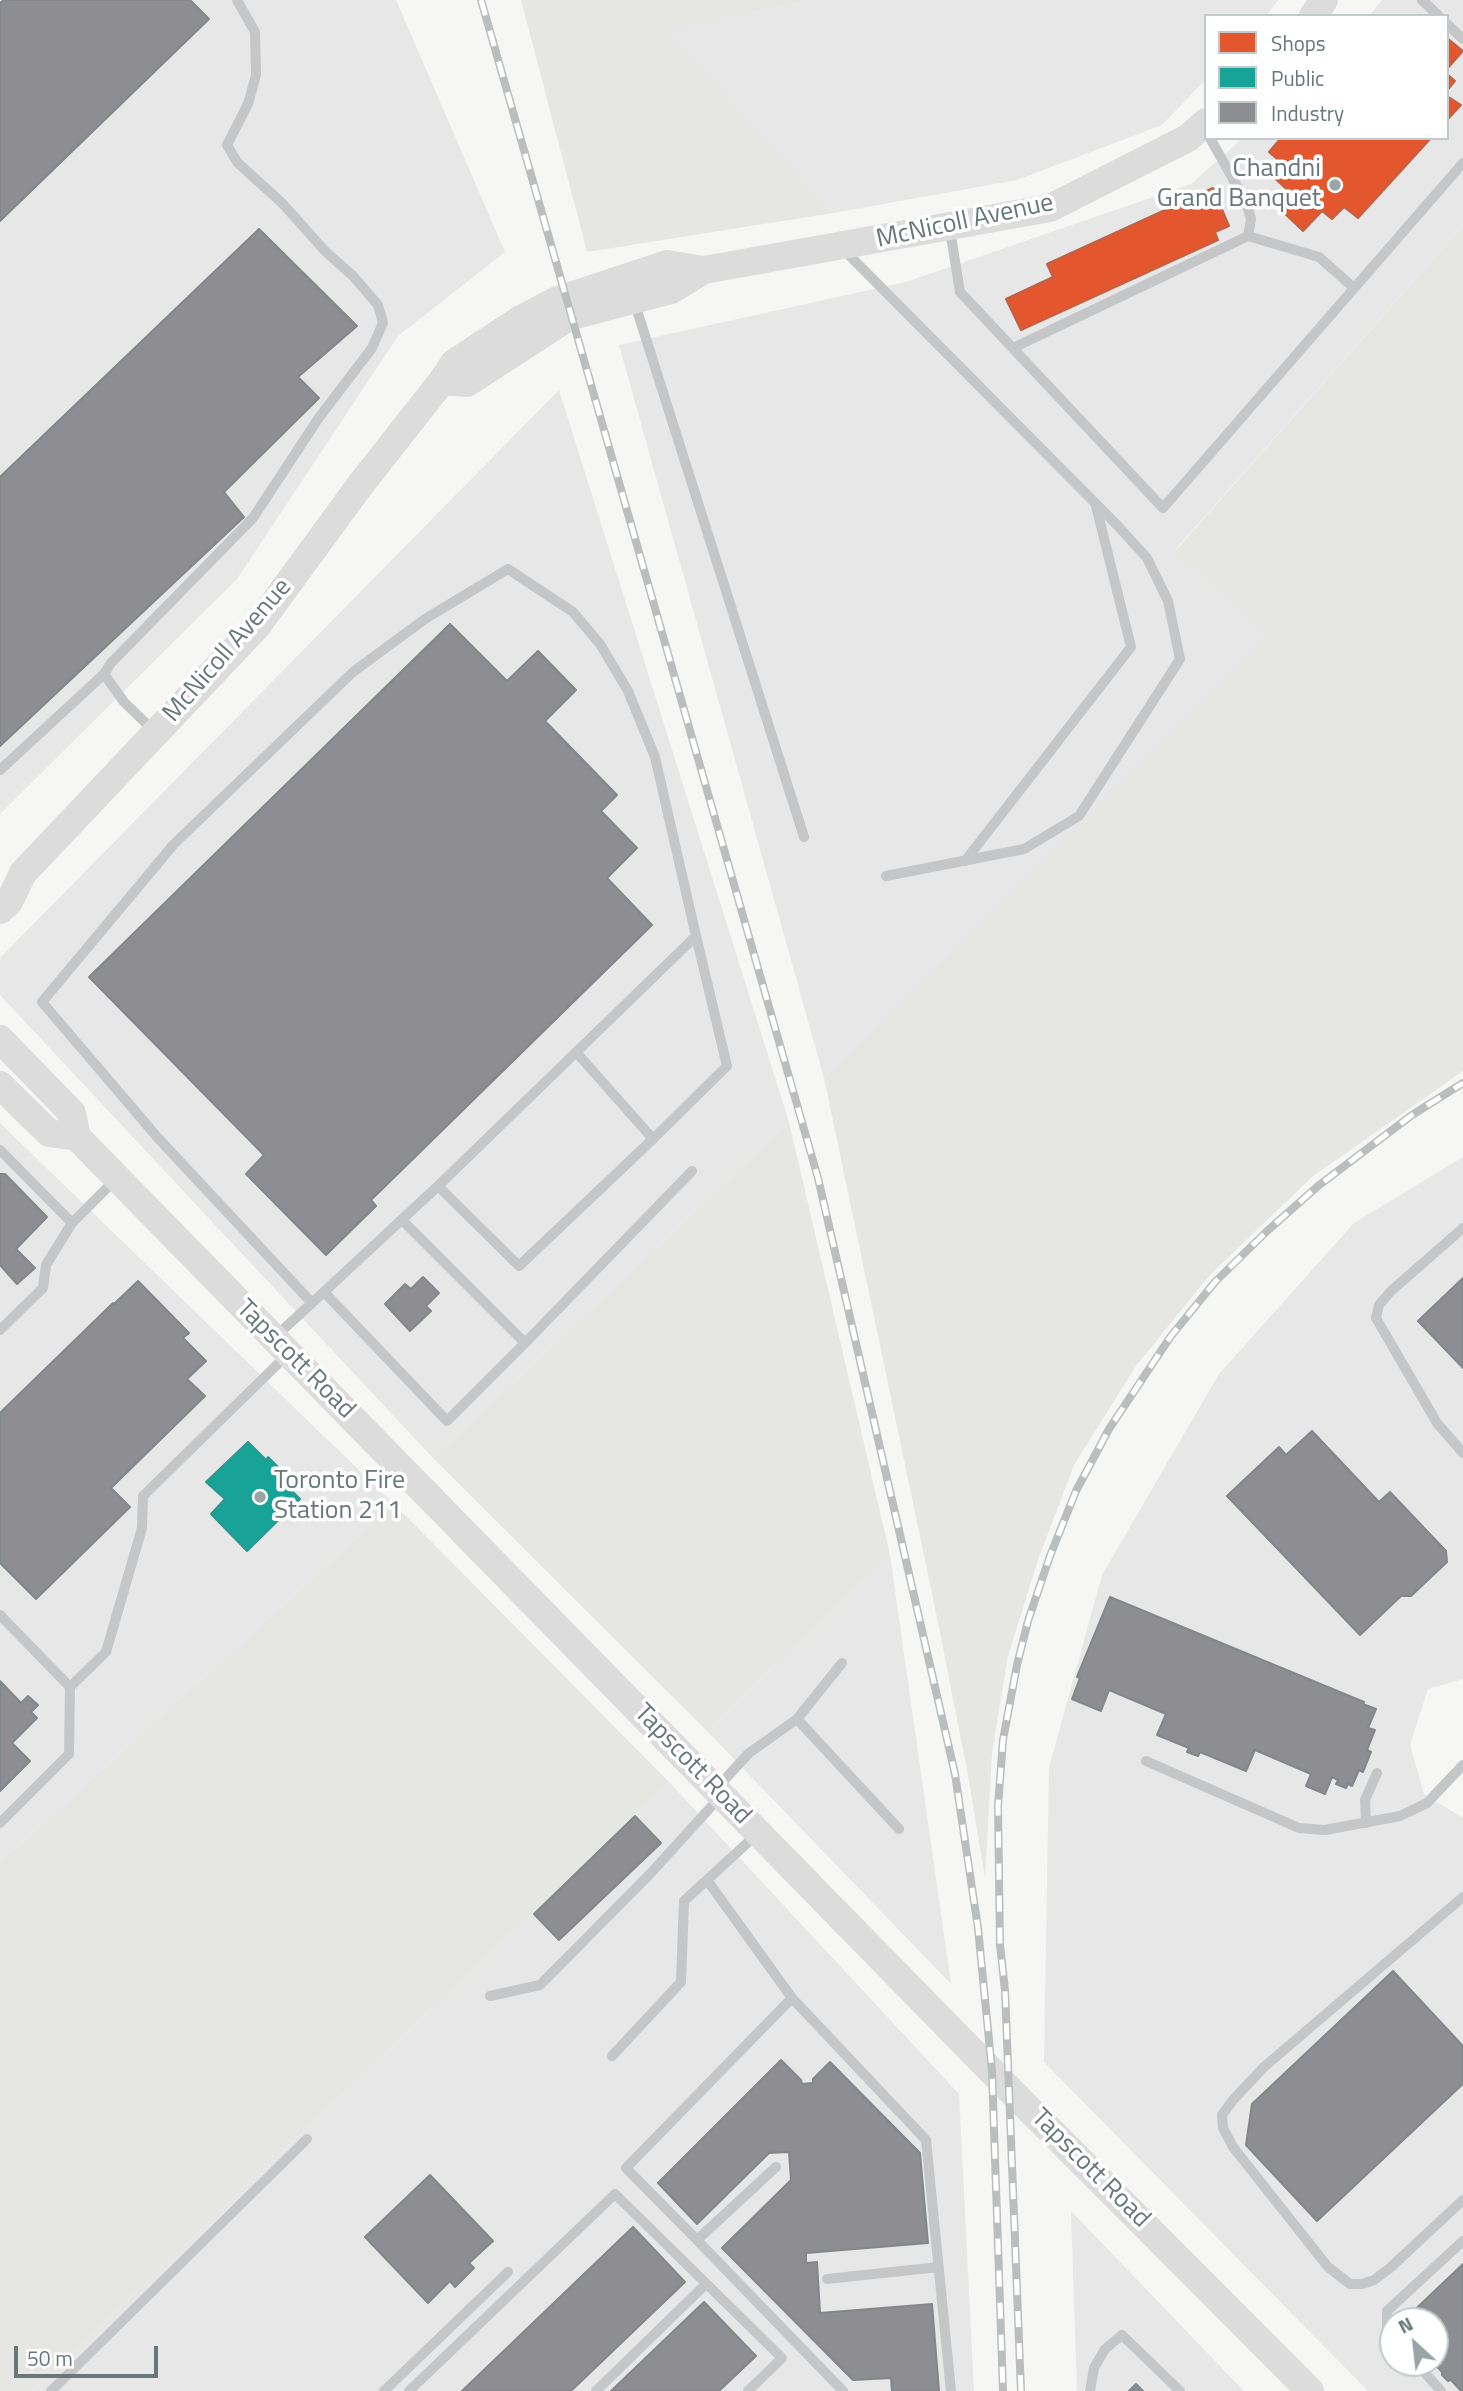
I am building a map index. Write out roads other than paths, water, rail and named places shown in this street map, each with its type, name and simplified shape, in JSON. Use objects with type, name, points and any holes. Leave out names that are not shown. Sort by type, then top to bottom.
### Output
[{"type":"street","name":"McNicoll Avenue","points":[[0,910],[9,902],[12,876],[257,626],[454,362],[521,319],[566,296],[667,264],[704,270],[1050,208],[1204,130]]},
{"type":"street","name":"McNicoll Avenue","points":[[442,381],[467,383],[572,316],[671,290],[704,270]]},
{"type":"street","name":"Tapscott Road","points":[[0,1039],[72,1113],[77,1137],[758,1833],[1310,2391]]},
{"type":"street","points":[[0,1085],[49,1133],[77,1137]]},
{"type":"lane","points":[[0,770],[104,674],[111,663],[253,519],[318,419],[372,348],[383,323],[378,304],[283,204],[237,162],[227,145],[248,104],[256,75],[255,33],[237,0]]},
{"type":"lane","points":[[1422,0],[1437,14]]},
{"type":"lane","points":[[1449,26],[1463,39]]},
{"type":"lane","points":[[1212,140],[1246,202],[1251,219],[1248,236]]},
{"type":"lane","points":[[950,226],[960,292],[1163,508],[1463,163]]},
{"type":"lane","points":[[1013,348],[1248,236],[1319,257],[1354,288]]},
{"type":"lane","points":[[841,247],[1096,503],[1147,558],[1168,601],[1180,659],[1079,816],[1024,849],[886,877]]},
{"type":"lane","points":[[634,300],[804,837]]},
{"type":"lane","points":[[965,861],[1131,647],[1096,503]]},
{"type":"lane","points":[[312,1303],[177,1158],[42,1002],[174,844],[353,672],[425,619],[508,569],[573,612],[600,644],[628,691],[655,757],[727,1066],[519,1266],[438,1186]]},
{"type":"lane","points":[[104,674],[124,702],[155,733]]},
{"type":"lane","points":[[69,1687],[106,1652],[142,1528],[143,1496],[281,1346],[312,1303],[438,1186],[696,936]]},
{"type":"lane","points":[[576,1052],[653,1139]]},
{"type":"lane","points":[[0,1150],[72,1223]]},
{"type":"lane","points":[[324,1292],[447,1421],[692,1171]]},
{"type":"lane","points":[[0,1330],[43,1288],[46,1265],[72,1223],[117,1178]]},
{"type":"lane","points":[[402,1220],[525,1342]]},
{"type":"lane","points":[[1463,1228],[1391,1291],[1378,1306],[1376,1318],[1437,1423],[1463,1453]]},
{"type":"lane","points":[[0,1615],[69,1687],[69,1754],[0,1822]]},
{"type":"lane","points":[[490,1996],[540,1985],[650,1874],[749,1753],[797,1719],[842,1663]]},
{"type":"lane","points":[[797,1719],[899,1829]]},
{"type":"lane","points":[[1146,1761],[1299,1828],[1325,1830],[1400,1816],[1427,1803],[1463,1765]]},
{"type":"lane","points":[[1366,1823],[1365,1800],[1377,1773]]},
{"type":"lane","points":[[612,2056],[681,1982],[684,1901],[758,1833]]},
{"type":"lane","points":[[707,1880],[792,1998],[926,2140],[951,2391]]},
{"type":"lane","points":[[1463,1897],[1265,2067],[1222,2115],[1223,2128],[1233,2147],[1328,2267],[1350,2284],[1374,2280],[1463,2200]]},
{"type":"lane","points":[[792,1998],[626,2168],[843,2391]]},
{"type":"lane","points":[[51,2391],[307,2139]]},
{"type":"lane","points":[[696,2241],[776,2167]]},
{"type":"lane","points":[[409,2391],[615,2194],[782,2358],[748,2391]]},
{"type":"lane","points":[[1391,2307],[1463,2241]]},
{"type":"lane","points":[[827,2279],[939,2267]]},
{"type":"lane","points":[[384,2391],[508,2272]]},
{"type":"lane","points":[[596,2391],[706,2284]]},
{"type":"lane","points":[[1090,2391],[1094,2368],[1105,2350],[1122,2334],[1180,2391]]},
{"type":"lane","points":[[1428,2377],[1441,2391]]},
{"type":"railway","points":[[481,0],[818,1178],[955,1774],[978,1928],[992,2071],[1003,2391]]},
{"type":"railway","points":[[1021,2391],[1005,1990],[1000,1945],[998,1806],[1003,1740],[1028,1621],[1076,1491],[1109,1429],[1171,1336],[1215,1282],[1318,1186],[1412,1115],[1463,1083]]},
{"type":"place","name":"Chandni Grand Banquet","points":[[1335,185]]},
{"type":"place","name":"Toronto Fire Station 211","points":[[260,1497]]}]
